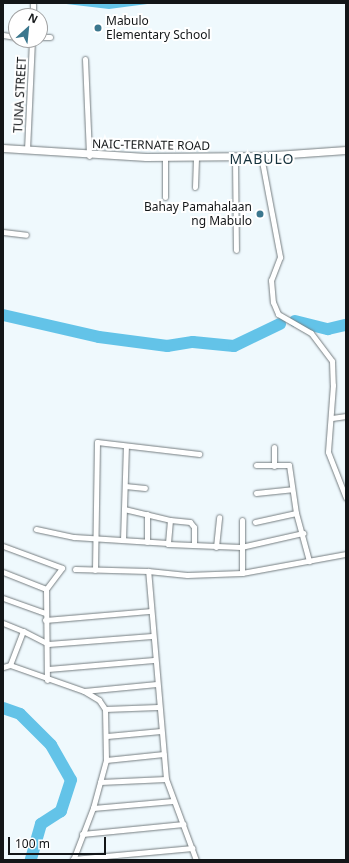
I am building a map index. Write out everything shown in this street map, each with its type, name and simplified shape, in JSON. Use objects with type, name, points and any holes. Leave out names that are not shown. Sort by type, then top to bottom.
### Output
[{"type":"main road","name":"NAIC-TERNATE ROAD","points":[[3,148],[89,156],[165,157],[261,156],[346,150]]},
{"type":"street","name":"TUNA STREET","points":[[27,150],[32,48]]},
{"type":"street","points":[[85,59],[89,156]]},
{"type":"street","points":[[261,156],[279,251],[271,280],[273,302],[278,314],[311,333],[330,357],[333,375],[332,418],[328,452],[346,498]]},
{"type":"street","points":[[165,157],[165,197]]},
{"type":"street","points":[[195,187],[196,157]]},
{"type":"street","points":[[235,157],[236,250]]},
{"type":"street","points":[[3,232],[26,235]]},
{"type":"street","points":[[332,418],[346,416]]},
{"type":"street","points":[[95,570],[97,539],[98,442],[199,454]]},
{"type":"street","points":[[122,540],[126,446]]},
{"type":"street","points":[[274,447],[274,466]]},
{"type":"street","points":[[256,465],[289,465],[296,513],[303,533],[309,562]]},
{"type":"street","points":[[125,486],[145,488]]},
{"type":"street","points":[[256,493],[292,489]]},
{"type":"street","points":[[124,509],[170,520],[190,522],[194,527],[194,545]]},
{"type":"street","points":[[255,522],[296,513]]},
{"type":"street","points":[[147,514],[147,542]]},
{"type":"street","points":[[216,547],[219,517]]},
{"type":"street","points":[[168,544],[170,520]]},
{"type":"street","points":[[242,520],[242,572]]},
{"type":"street","points":[[36,529],[97,539],[241,548],[303,533]]},
{"type":"street","points":[[3,546],[62,568],[46,589],[45,620],[48,644],[47,680]]},
{"type":"street","points":[[75,569],[148,571],[187,574],[242,572],[309,562],[346,554]]},
{"type":"street","points":[[148,571],[156,684],[166,779],[184,824],[196,860]]},
{"type":"street","points":[[3,572],[46,589]]},
{"type":"street","points":[[3,598],[45,613]]},
{"type":"street","points":[[45,620],[150,611]]},
{"type":"street","points":[[3,624],[23,631],[48,644],[152,636]]},
{"type":"street","points":[[10,665],[23,631]]},
{"type":"street","points":[[48,669],[154,660]]},
{"type":"street","points":[[3,667],[10,665],[47,680],[84,691],[99,700],[105,709],[107,736],[106,760],[93,808],[73,859],[192,848]]},
{"type":"street","points":[[84,691],[156,684]]},
{"type":"street","points":[[105,709],[158,707]]},
{"type":"street","points":[[107,736],[161,731]]},
{"type":"street","points":[[106,760],[164,754]]},
{"type":"street","points":[[100,782],[166,779]]},
{"type":"street","points":[[93,808],[174,801]]},
{"type":"street","points":[[82,834],[184,824]]},
{"type":"water","points":[[58,3],[155,3],[109,9]]},
{"type":"waterway","points":[[3,315],[99,337],[167,346],[193,342],[234,346],[280,324]]},
{"type":"waterway","points":[[295,321],[328,329],[346,325]]},
{"type":"waterway","points":[[3,708],[20,714],[51,745],[71,780],[61,811],[41,824],[31,860]]},
{"type":"place","name":"Mabulo Elementary School","points":[[98,28]]},
{"type":"place","name":"Bahay Pamahalaan ng Mabulo","points":[[260,214]]},
{"type":"district","name":"MABULO","points":[[262,159]]}]
